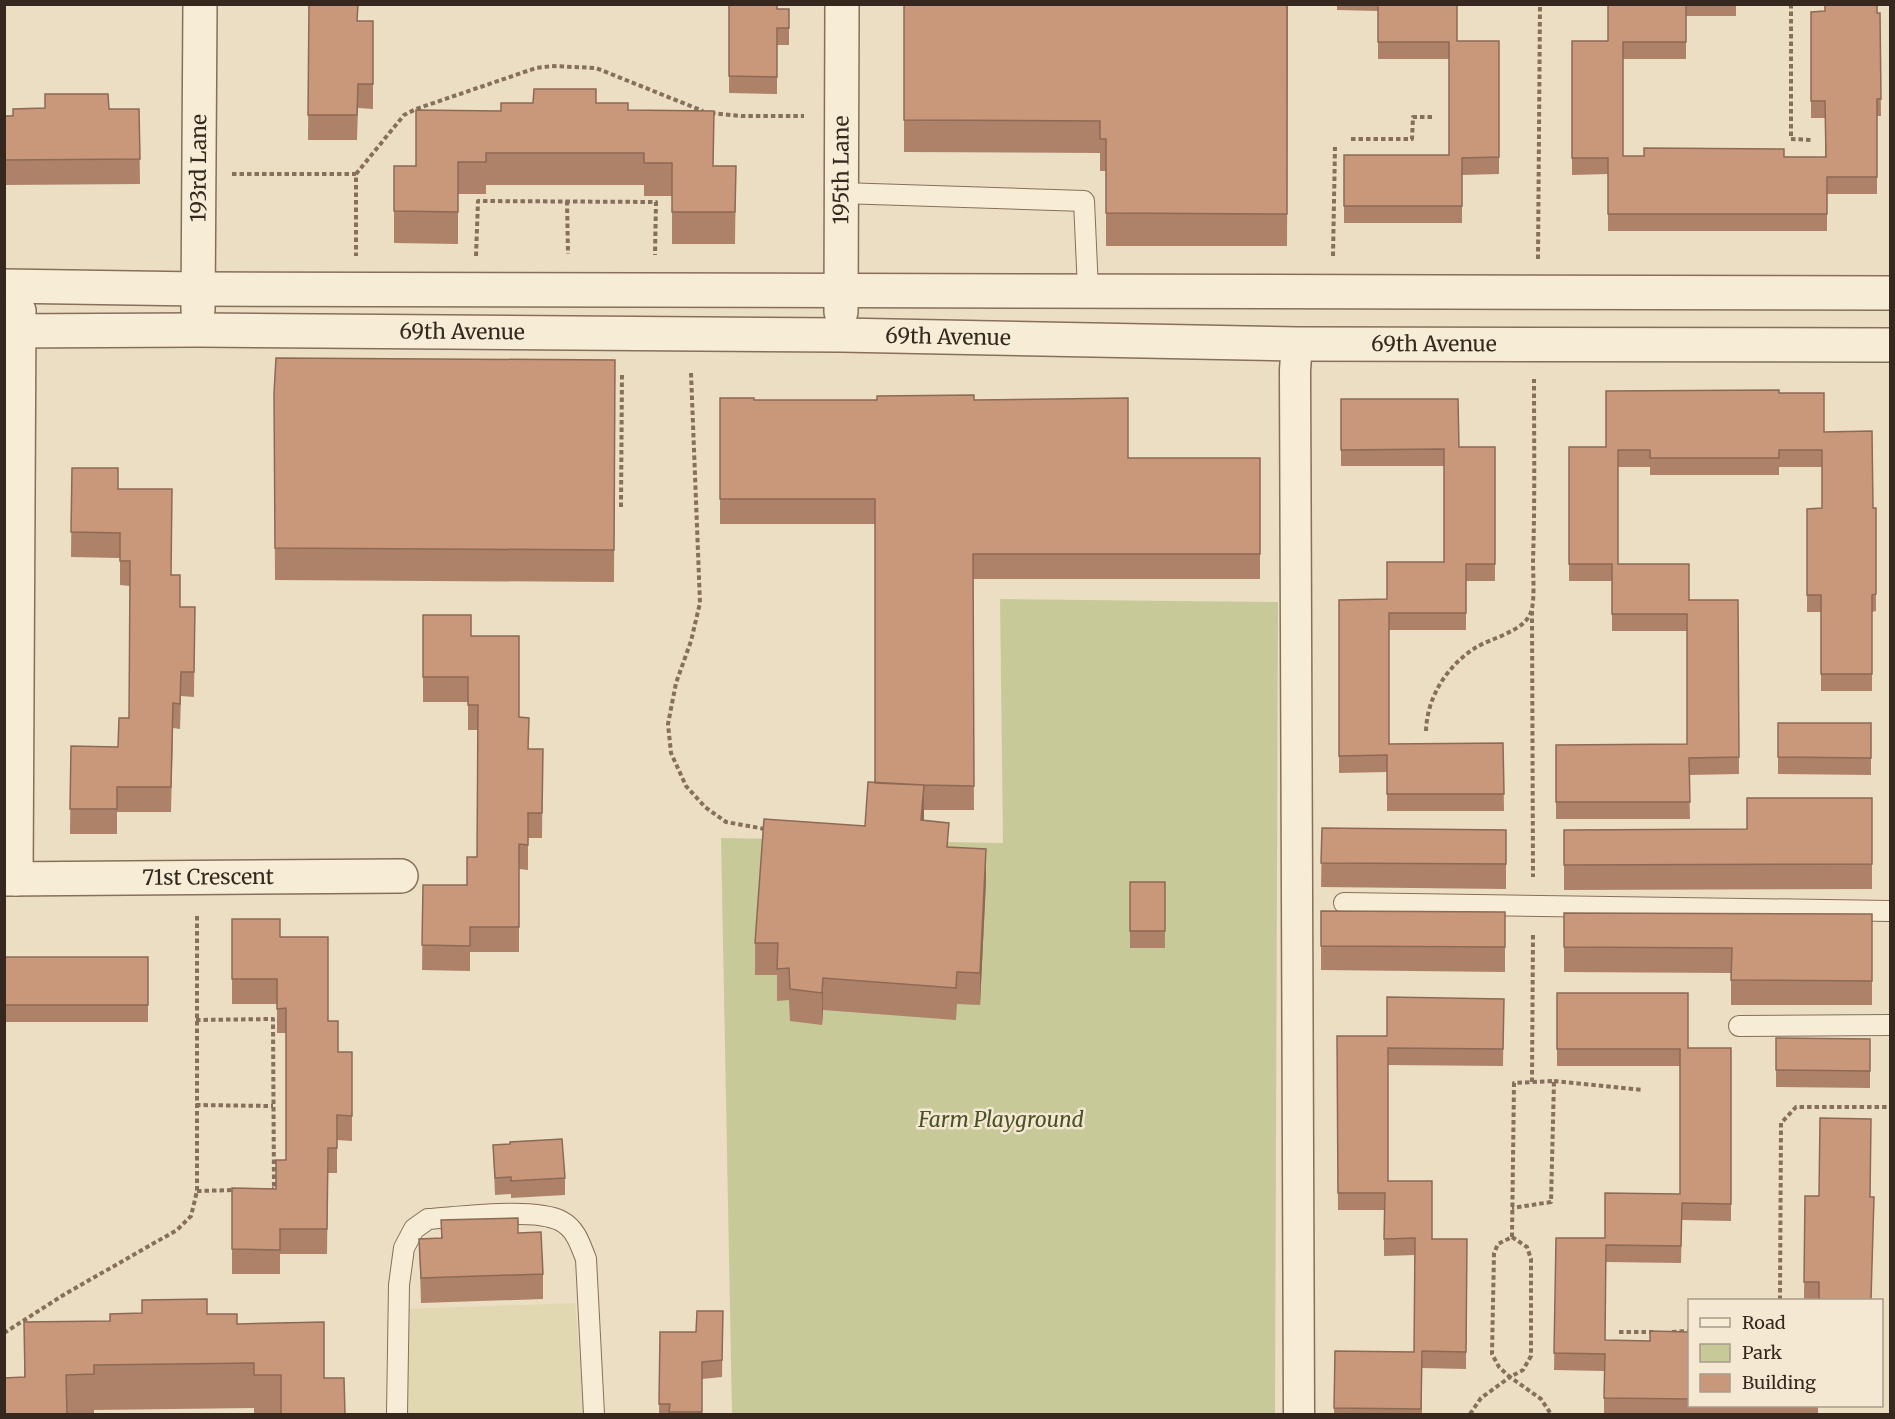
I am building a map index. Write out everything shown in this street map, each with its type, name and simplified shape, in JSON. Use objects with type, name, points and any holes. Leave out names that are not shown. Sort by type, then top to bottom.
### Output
[{"type":"street","name":"193rd Lane","points":[[198,330],[200,4]]},
{"type":"street","name":"195th Lane","points":[[840,335],[842,4]]},
{"type":"street","name":"69th Avenue","points":[[12,285],[198,289],[1890,293]]},
{"type":"street","name":"71st Crescent","points":[[12,285],[10,879],[401,876]]},
{"type":"street","name":"69th Avenue","points":[[11,331],[198,330],[840,335],[1297,344],[1890,345]]},
{"type":"street","points":[[1297,344],[1294,370],[1299,1414]]},
{"type":"lane","points":[[842,193],[1084,201],[1088,290]]},
{"type":"lane","points":[[1344,903],[1890,911]]},
{"type":"lane","points":[[1739,1026],[1890,1025]]},
{"type":"lane","points":[[397,1414],[399,1285],[404,1248],[414,1229],[428,1219],[537,1213],[562,1222],[577,1235],[586,1259],[594,1414]]},
{"type":"path","points":[[1538,262],[1540,4]]},
{"type":"path","points":[[1791,4],[1791,140],[1812,140]]},
{"type":"path","points":[[356,259],[356,174],[404,115],[492,82],[544,67],[596,68],[697,110],[741,116],[804,116]]},
{"type":"path","points":[[1351,139],[1412,139],[1413,117],[1435,117]]},
{"type":"path","points":[[1333,263],[1335,147]]},
{"type":"path","points":[[228,174],[356,174]]},
{"type":"path","points":[[476,260],[478,201],[567,201],[656,202],[655,261]]},
{"type":"path","points":[[567,201],[568,261]]},
{"type":"path","points":[[1532,1082],[1534,369]]},
{"type":"path","points":[[621,507],[622,372]]},
{"type":"path","points":[[691,373],[700,603],[691,641],[676,683],[668,724],[671,753],[686,786],[705,807],[726,822],[760,829],[772,828]]},
{"type":"path","points":[[1426,731],[1426,720],[1432,699],[1443,677],[1475,648],[1525,623],[1532,611]]},
{"type":"path","points":[[4,1333],[64,1294],[177,1230],[191,1216],[197,1191],[197,907]]},
{"type":"path","points":[[196,1020],[273,1019],[274,1189],[263,1190]]},
{"type":"path","points":[[1512,1208],[1551,1202],[1554,1081]]},
{"type":"path","points":[[1512,1237],[1514,1083],[1554,1081],[1643,1090]]},
{"type":"path","points":[[196,1105],[273,1106]]},
{"type":"path","points":[[1780,1299],[1781,1123],[1796,1107],[1890,1107]]},
{"type":"path","points":[[197,1191],[241,1190]]},
{"type":"path","points":[[1512,1237],[1498,1244],[1494,1253],[1492,1354],[1499,1367],[1541,1399],[1551,1414]]},
{"type":"path","points":[[1470,1414],[1481,1398],[1523,1370],[1531,1356],[1531,1259],[1527,1247],[1512,1237]]},
{"type":"path","points":[[1666,1332],[1688,1331]]},
{"type":"path","points":[[1619,1332],[1654,1332]]},
{"type":"shaded area","points":[[575,1303],[584,1414],[405,1414],[406,1309]]},
{"type":"green space","name":"Farm Playground","points":[[1000,599],[1278,602],[1275,1414],[732,1414],[721,838],[1003,843]]},
{"type":"building","points":[[309,4],[358,4],[357,21],[373,21],[373,84],[358,84],[357,115],[308,115]]},
{"type":"building","points":[[729,4],[777,4],[777,9],[789,9],[789,28],[777,28],[777,77],[729,76]]},
{"type":"building","points":[[904,4],[1287,4],[1287,214],[1106,213],[1106,139],[1100,139],[1100,121],[904,120]]},
{"type":"building","points":[[1378,4],[1457,4],[1457,41],[1499,41],[1499,157],[1462,158],[1462,206],[1344,206],[1344,155],[1449,155],[1449,42],[1378,42]]},
{"type":"building","points":[[1608,4],[1686,4],[1686,42],[1623,42],[1623,156],[1644,156],[1644,148],[1784,149],[1784,157],[1826,157],[1825,101],[1811,101],[1811,12],[1825,11],[1825,4],[1877,4],[1877,13],[1880,13],[1881,99],[1877,99],[1877,177],[1827,177],[1827,214],[1608,214],[1608,158],[1572,158],[1572,41],[1608,41]]},
{"type":"building","points":[[534,89],[596,89],[596,103],[628,103],[628,110],[714,111],[713,166],[736,166],[735,212],[672,212],[672,163],[644,163],[644,153],[486,153],[486,162],[458,162],[458,212],[394,211],[394,166],[416,166],[416,110],[501,111],[501,103],[533,103]]},
{"type":"building","points":[[45,94],[108,94],[109,109],[139,109],[140,159],[4,160],[4,116],[13,116],[13,109],[45,108]]},
{"type":"building","points":[[276,358],[615,360],[614,550],[275,548],[274,393]]},
{"type":"building","points":[[1779,390],[1779,393],[1824,393],[1824,432],[1872,431],[1873,508],[1876,508],[1876,594],[1872,595],[1872,674],[1821,674],[1821,595],[1807,595],[1807,509],[1822,508],[1822,450],[1779,450],[1779,458],[1650,458],[1650,450],[1618,450],[1618,564],[1689,564],[1689,600],[1738,600],[1739,757],[1689,758],[1690,802],[1556,802],[1556,745],[1687,744],[1687,614],[1612,614],[1612,564],[1569,564],[1569,447],[1606,447],[1606,391]]},
{"type":"building","points":[[974,395],[974,400],[1128,398],[1128,458],[1260,458],[1260,554],[973,554],[974,786],[875,783],[875,499],[720,499],[720,398],[877,400],[877,396]]},
{"type":"building","points":[[1341,399],[1458,399],[1459,447],[1495,447],[1495,564],[1466,564],[1466,613],[1389,613],[1389,744],[1503,743],[1504,794],[1387,794],[1387,755],[1339,756],[1339,600],[1387,599],[1387,562],[1444,562],[1444,449],[1341,450]]},
{"type":"building","points":[[72,468],[118,468],[118,489],[172,489],[171,575],[180,575],[180,607],[195,607],[194,672],[181,672],[180,704],[173,703],[171,787],[117,787],[117,809],[70,809],[71,746],[118,747],[119,718],[129,718],[130,574],[130,561],[120,561],[120,533],[71,532]]},
{"type":"building","points":[[423,615],[471,615],[471,636],[519,636],[519,717],[529,718],[528,749],[543,749],[542,813],[528,813],[528,845],[519,844],[519,927],[470,927],[470,946],[422,945],[423,885],[467,885],[467,857],[477,857],[478,705],[468,705],[468,677],[423,677]]},
{"type":"building","points":[[1778,723],[1871,723],[1871,758],[1778,757]]},
{"type":"building","points":[[868,782],[924,785],[921,820],[949,823],[947,847],[986,849],[980,973],[957,972],[956,988],[823,978],[822,993],[790,989],[789,968],[777,969],[778,943],[755,943],[764,819],[865,826]]},
{"type":"building","points":[[1747,798],[1872,798],[1872,864],[1564,865],[1564,830],[1747,829]]},
{"type":"building","points":[[1322,828],[1506,830],[1506,864],[1321,863]]},
{"type":"building","points":[[1130,882],[1165,882],[1165,931],[1130,931]]},
{"type":"building","points":[[1321,911],[1505,912],[1505,947],[1321,946]]},
{"type":"building","points":[[1564,913],[1872,914],[1872,981],[1731,980],[1732,948],[1564,947]]},
{"type":"building","points":[[232,919],[280,919],[280,937],[328,937],[328,1021],[338,1021],[338,1052],[352,1052],[352,1116],[337,1115],[337,1148],[328,1148],[327,1229],[280,1229],[280,1250],[232,1249],[232,1188],[276,1189],[276,1160],[286,1160],[286,1008],[277,1009],[277,979],[232,979]]},
{"type":"building","points":[[4,957],[148,957],[148,1005],[4,1005]]},
{"type":"building","points":[[1557,993],[1688,993],[1688,1048],[1731,1048],[1731,1204],[1682,1203],[1681,1246],[1606,1245],[1605,1340],[1650,1341],[1650,1331],[1688,1332],[1688,1399],[1604,1398],[1605,1354],[1554,1353],[1556,1238],[1605,1238],[1605,1193],[1680,1194],[1680,1049],[1557,1049]]},
{"type":"building","points":[[1387,997],[1504,999],[1503,1049],[1388,1048],[1388,1181],[1432,1181],[1432,1239],[1467,1239],[1466,1352],[1422,1351],[1421,1409],[1334,1408],[1335,1351],[1414,1352],[1415,1238],[1384,1239],[1385,1193],[1338,1193],[1337,1036],[1387,1036]]},
{"type":"building","points":[[1776,1038],[1870,1039],[1870,1071],[1776,1070]]},
{"type":"building","points":[[1820,1118],[1871,1119],[1870,1197],[1874,1197],[1871,1299],[1819,1299],[1819,1282],[1804,1282],[1805,1196],[1819,1196]]},
{"type":"building","points":[[562,1139],[565,1178],[511,1181],[511,1177],[495,1178],[493,1145]]},
{"type":"building","points":[[518,1218],[518,1233],[541,1232],[543,1274],[421,1278],[419,1239],[442,1238],[441,1220]]},
{"type":"building","points":[[207,1299],[207,1314],[237,1314],[237,1324],[324,1322],[324,1378],[344,1378],[345,1414],[281,1414],[281,1375],[254,1375],[254,1363],[94,1365],[94,1374],[66,1375],[67,1414],[5,1414],[4,1378],[25,1377],[24,1322],[110,1321],[110,1314],[142,1313],[142,1300]]},
{"type":"building","points":[[697,1311],[723,1311],[722,1360],[702,1362],[702,1412],[669,1412],[670,1404],[659,1404],[660,1332],[696,1332]]}]
